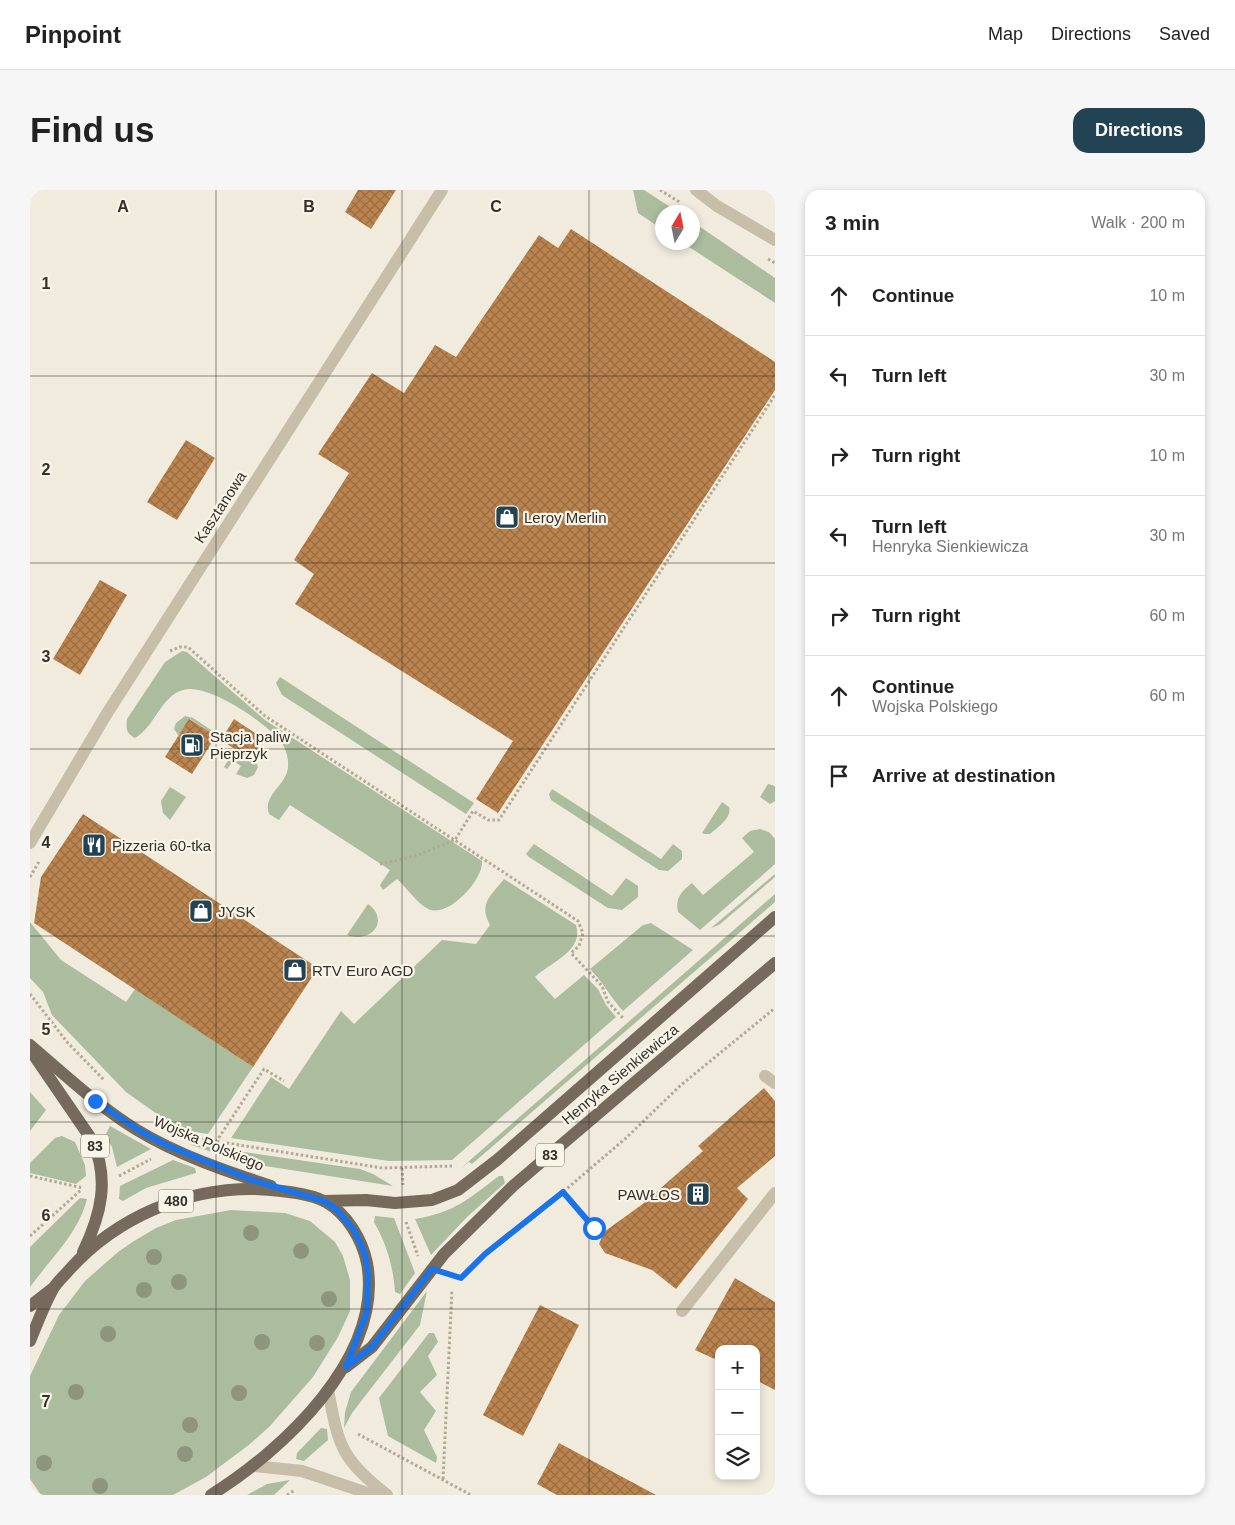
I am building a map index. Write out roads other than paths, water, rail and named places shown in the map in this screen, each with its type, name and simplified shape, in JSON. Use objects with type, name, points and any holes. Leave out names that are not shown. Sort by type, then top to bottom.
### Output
[{"type":"main road","name":"Henryka Sienkiewicza","points":[[324,1201],[416,1203],[432,1200],[458,1190],[504,1153],[775,917]]},
{"type":"main road","name":"Henryka Sienkiewicza","points":[[346,1367],[372,1347],[444,1254],[513,1186],[775,963]]},
{"type":"main road","name":"Wojska Polskiego","points":[[30,1045],[95,1101],[140,1131],[204,1161],[285,1191]]},
{"type":"main road","name":"83","points":[[30,1050],[92,1140],[101,1163],[103,1181],[100,1210],[81,1257],[54,1288],[30,1341]]},
{"type":"main road","name":"480","points":[[81,1257],[125,1223],[150,1210],[183,1199],[243,1189],[285,1191],[324,1201],[337,1210],[354,1230],[365,1254],[368,1273],[367,1312],[346,1367]]},
{"type":"main road","points":[[30,1306],[54,1288]]},
{"type":"main road","name":"83","points":[[211,1495],[254,1466],[292,1431],[346,1367]]},
{"type":"street","name":"Kasztanowa","points":[[30,843],[106,715],[442,190]]},
{"type":"street","points":[[696,190],[718,206],[775,240]]},
{"type":"street","points":[[682,1311],[775,1193]]},
{"type":"street","points":[[328,1390],[339,1442],[347,1457],[361,1474],[387,1495]]},
{"type":"street","points":[[254,1466],[302,1470],[372,1495]]},
{"type":"place","name":"Leroy Merlin","points":[[507,517]]},
{"type":"place","name":"Stacja paliw Pieprzyk","points":[[192,745]]},
{"type":"place","name":"Pizzeria 60-tka","points":[[94,845]]},
{"type":"place","name":"JYSK","points":[[201,911]]},
{"type":"place","name":"RTV Euro AGD","points":[[295,970]]},
{"type":"place","name":"PAWŁOS","points":[[698,1194]]}]
